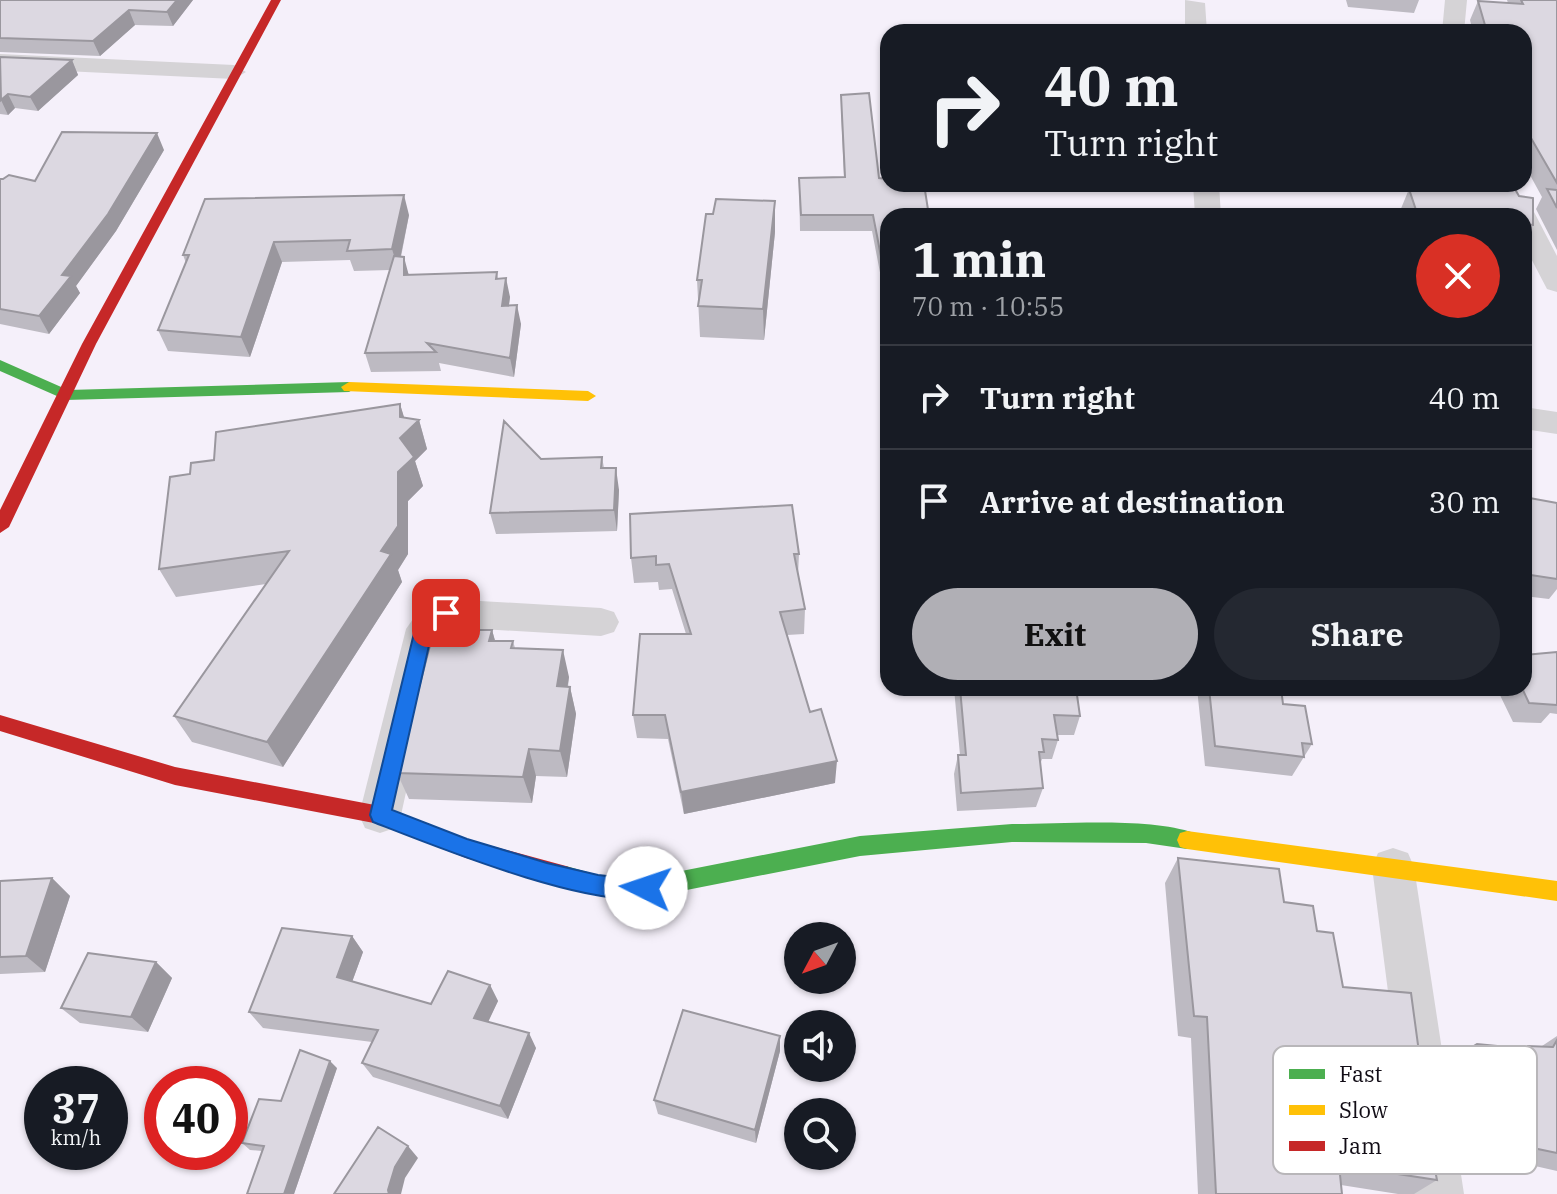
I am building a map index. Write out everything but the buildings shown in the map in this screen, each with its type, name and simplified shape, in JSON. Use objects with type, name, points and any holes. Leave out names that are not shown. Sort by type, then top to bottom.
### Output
[{"type":"street","points":[[0,527],[89,344],[234,72],[267,22],[276,0]]},
{"type":"street","points":[[1454,24],[1456,0]]},
{"type":"street","points":[[1194,3],[1195,24]]},
{"type":"street","points":[[0,61],[234,72]]},
{"type":"street","points":[[1532,233],[1557,283]]},
{"type":"street","points":[[0,365],[66,395],[208,394],[337,387],[588,396]]},
{"type":"street","points":[[1532,419],[1557,423]]},
{"type":"street","points":[[380,815],[424,629],[435,616],[446,613],[601,622]]},
{"type":"street","points":[[0,723],[175,776],[380,815],[466,848],[598,885],[646,888],[860,846],[1012,833],[1146,834],[1557,891]]},
{"type":"street","points":[[1393,867],[1418,1046]]},
{"type":"street","points":[[1436,1174],[1439,1194]]},
{"type":"traffic: fast","points":[[0,365],[66,395],[349,387]]},
{"type":"traffic: fast","points":[[566,876],[598,885],[646,888],[860,846],[1012,833],[1146,834],[1187,840]]},
{"type":"traffic: slow","points":[[349,387],[588,396]]},
{"type":"traffic: slow","points":[[1187,840],[1557,891]]},
{"type":"traffic: jam","points":[[0,527],[89,344],[276,0]]},
{"type":"traffic: jam","points":[[0,723],[175,776],[380,815],[466,848],[566,876]]},
{"type":"route","points":[[446,613],[435,616],[424,629],[380,815],[466,848],[547,873],[598,885],[646,888]]}]
